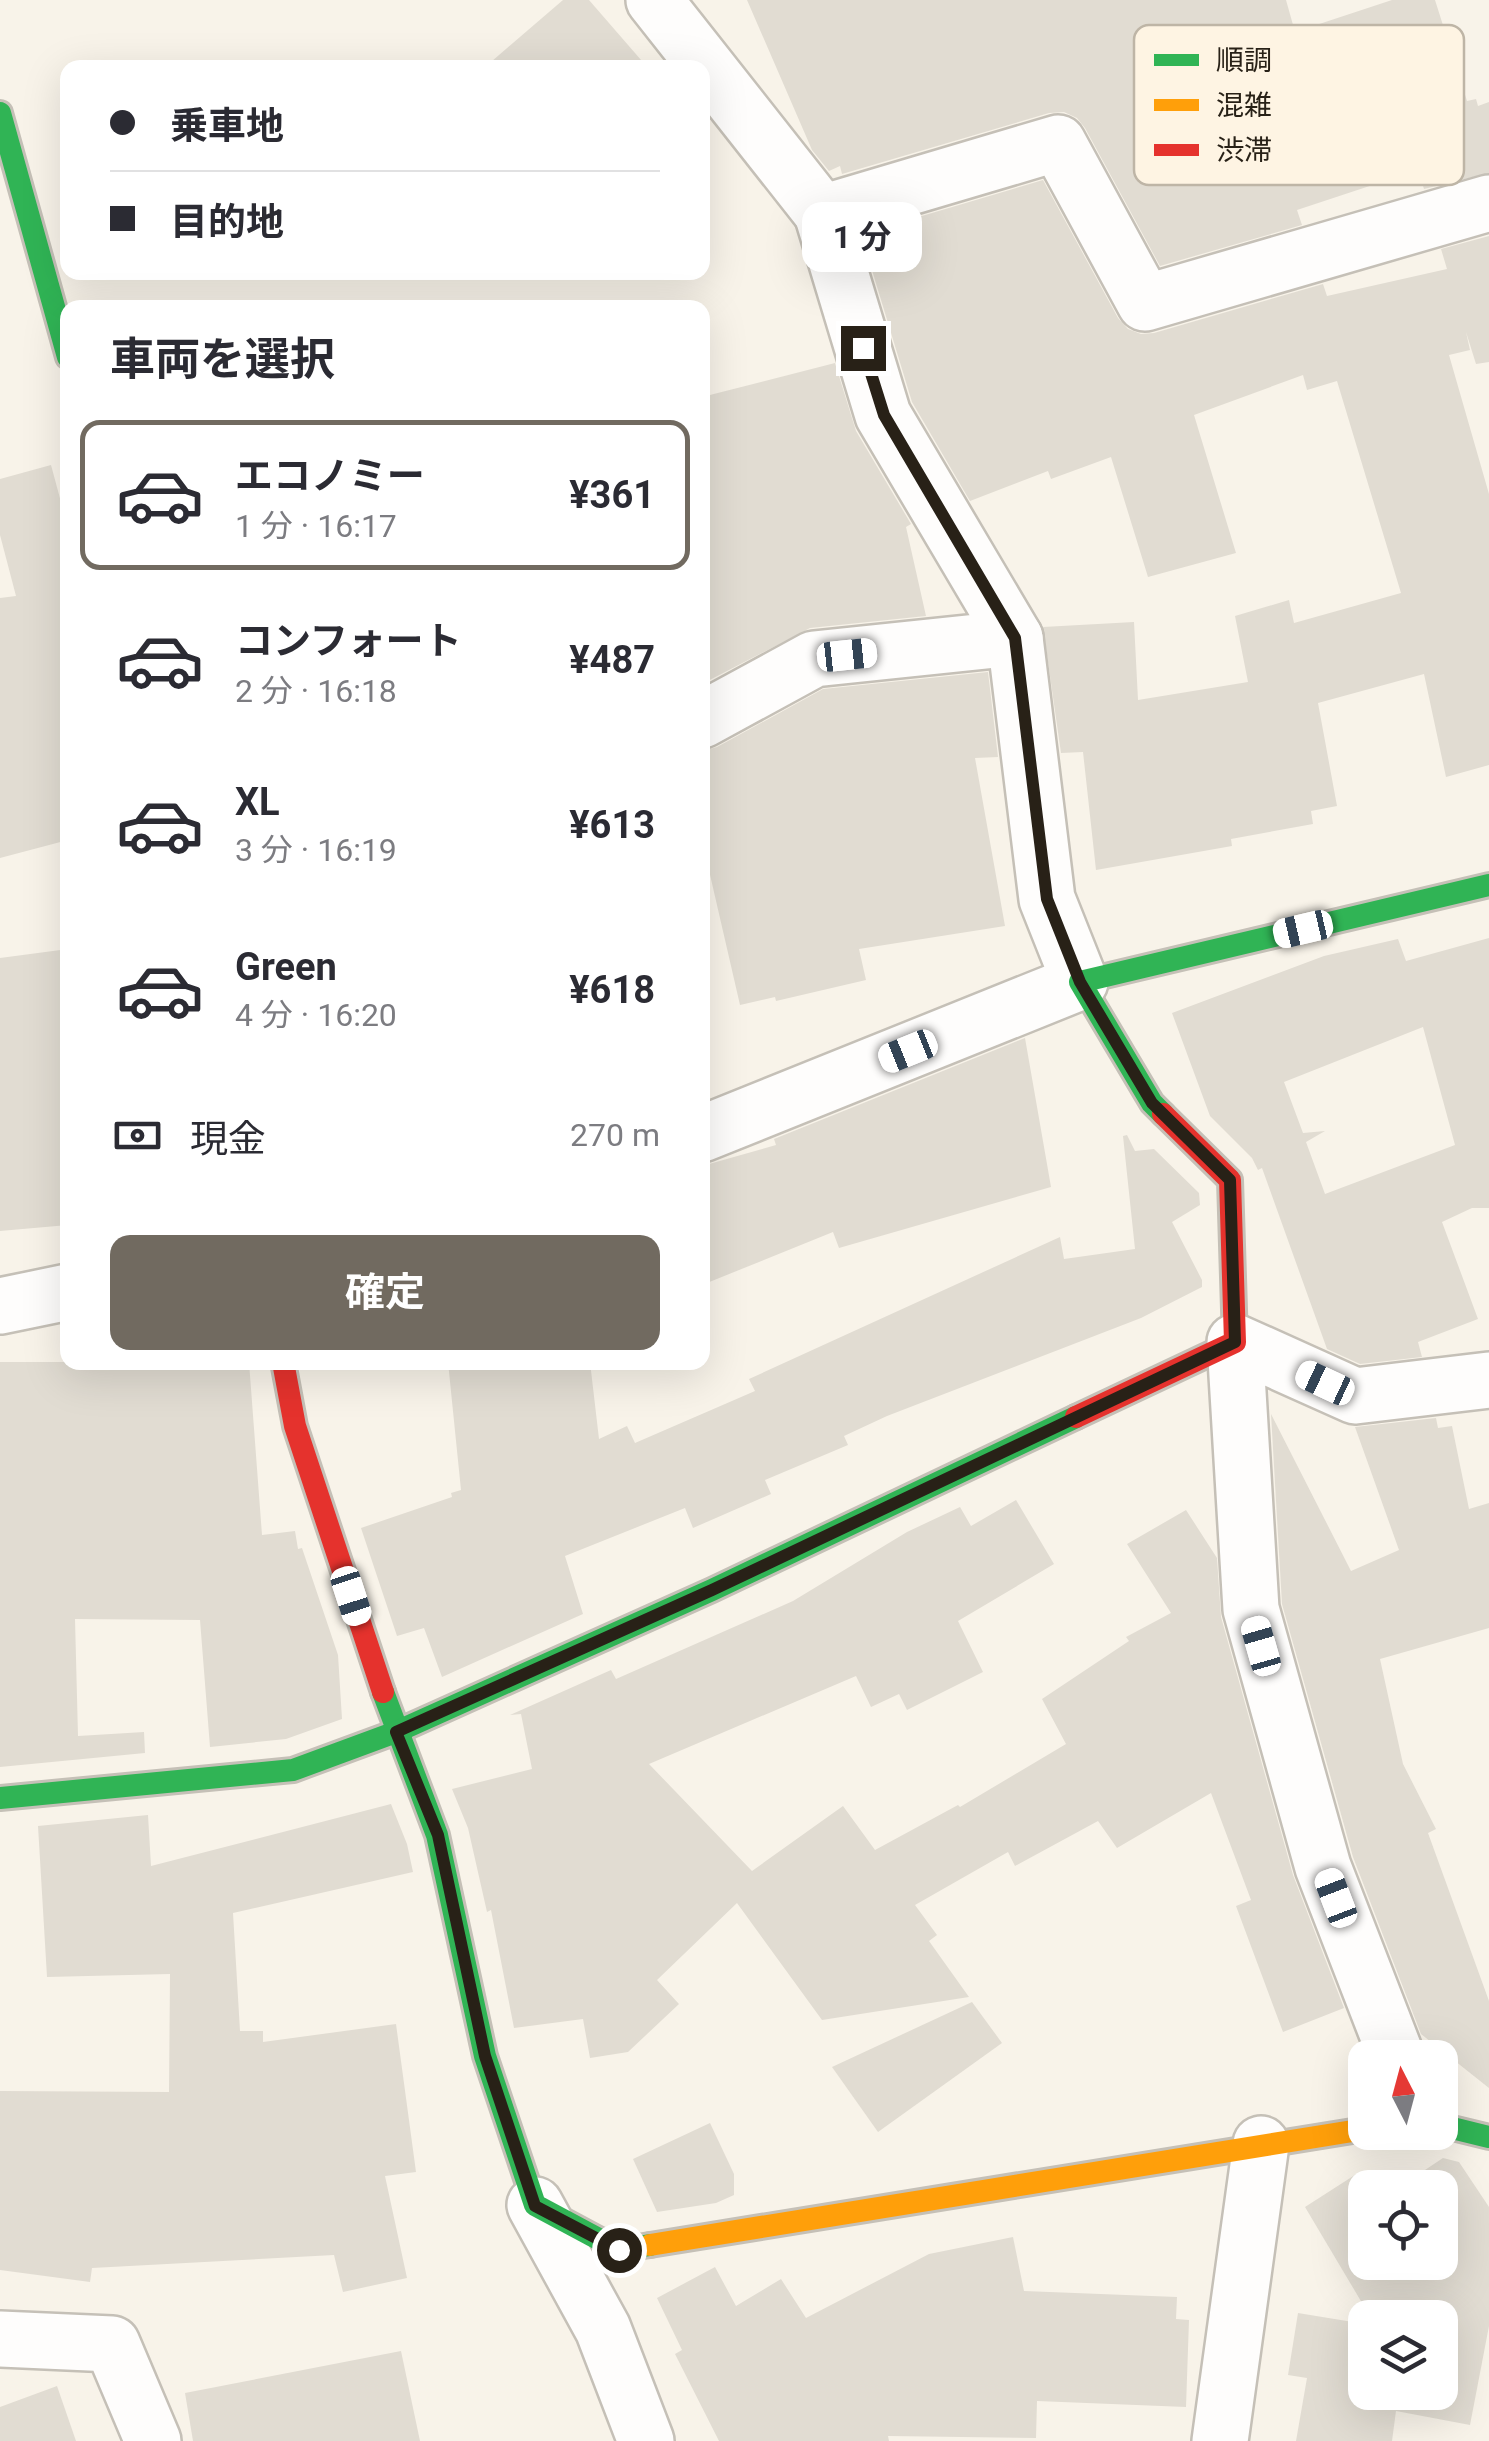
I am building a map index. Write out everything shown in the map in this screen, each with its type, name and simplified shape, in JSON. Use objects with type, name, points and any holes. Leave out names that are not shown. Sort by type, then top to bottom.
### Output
[{"type":"street","points":[[654,0],[701,60]]},
{"type":"street","points":[[710,71],[822,214],[884,415],[1015,638],[1047,899],[1080,982],[1152,1103],[1230,1180],[1251,1609],[1324,1867],[1390,2040]]},
{"type":"street","points":[[0,114],[60,328]]},
{"type":"street","points":[[822,214],[1058,143],[1145,303],[1489,204]]},
{"type":"street","points":[[710,716],[814,659],[1015,638]]},
{"type":"street","points":[[710,1131],[1080,982],[1489,886]]},
{"type":"street","points":[[0,1306],[60,1294]]},
{"type":"street","points":[[0,1798],[293,1770],[396,1732],[712,1590],[1235,1342],[1355,1396],[1489,1380]]},
{"type":"street","points":[[285,1370],[295,1426],[396,1732],[438,1835],[485,2056],[535,2206],[603,2330],[646,2441]]},
{"type":"street","points":[[1458,2130],[1489,2138]]},
{"type":"street","points":[[535,2206],[619,2250],[1348,2131]]},
{"type":"street","points":[[1220,2441],[1261,2144]]},
{"type":"street","points":[[0,2339],[112,2344],[153,2441]]},
{"type":"building","points":[[563,0],[589,0],[641,60],[493,60]]},
{"type":"building","points":[[747,0],[1286,0],[1293,25],[1134,25],[1134,185],[1373,185],[1297,210],[1302,225],[1160,266],[1085,128],[1077,118],[1064,112],[1049,113],[842,174],[840,166],[829,171],[812,150]]},
{"type":"building","points":[[1392,0],[1435,0],[1443,25],[1316,25]]},
{"type":"building","points":[[1464,92],[1467,101],[1476,99],[1478,106],[1489,102],[1489,173],[1464,179]]},
{"type":"building","points":[[1043,180],[1118,318],[1128,329],[1141,334],[1323,284],[1327,296],[1447,269],[1441,249],[1489,236],[1489,362],[1476,364],[1466,332],[1470,350],[1449,355],[1489,494],[1489,765],[1446,777],[1424,674],[1318,703],[1337,806],[1311,811],[1313,824],[1231,839],[1232,846],[1096,870],[1083,752],[1061,753],[1043,627],[1134,622],[1138,700],[1248,682],[1235,616],[1289,600],[1294,623],[1401,593],[1337,381],[1307,390],[1303,375],[1194,415],[1236,553],[1148,577],[1111,457],[1051,479],[1048,471],[970,501],[912,402],[861,234]]},
{"type":"building","points":[[835,363],[856,431],[911,524],[906,527],[926,616],[810,628],[710,680],[710,395]]},
{"type":"building","points":[[51,465],[60,498],[60,842],[0,858],[0,598],[16,596],[0,535],[0,479]]},
{"type":"building","points":[[988,672],[998,757],[975,758],[1005,926],[859,949],[866,980],[776,1001],[775,997],[740,1005],[710,875],[710,749],[823,689]]},
{"type":"building","points":[[1489,938],[1489,1208],[1472,1208],[1442,1222],[1478,1319],[1418,1342],[1422,1357],[1360,1364],[1327,1349],[1262,1168],[1258,1170],[1252,1158],[1210,1116],[1172,1013],[1324,956],[1398,939],[1406,961]],"holes":[[[1423,1027],[1455,1145],[1325,1194],[1306,1142],[1325,1131],[1303,1133],[1284,1082]]]},
{"type":"building","points":[[60,950],[60,1226],[0,1231],[0,958]]},
{"type":"building","points":[[1025,1038],[1051,1187],[839,1248],[833,1232],[710,1282],[710,1164],[776,1145],[774,1139]]},
{"type":"building","points":[[1127,1135],[1135,1151],[1154,1149],[1199,1193],[1200,1205],[1172,1222],[1202,1287],[1141,1318],[844,1436],[848,1445],[765,1480],[771,1494],[693,1528],[685,1508],[565,1556],[583,1614],[442,1677],[424,1628],[397,1636],[361,1528],[452,1497],[451,1493],[461,1490],[449,1370],[591,1370],[599,1439],[627,1426],[635,1443],[755,1391],[749,1379],[1060,1237],[1064,1259],[1135,1249],[1123,1136]]},
{"type":"building","points":[[0,1362],[60,1362],[60,1370],[250,1370],[262,1535],[295,1531],[298,1549],[302,1548],[338,1655],[342,1719],[286,1739],[210,1747],[200,1620],[75,1619],[78,1736],[144,1732],[145,1753],[0,1767]]},
{"type":"building","points":[[1271,1414],[1351,1571],[1399,1550],[1355,1427],[1436,1418],[1438,1428],[1452,1426],[1469,1509],[1489,1503],[1489,1628],[1380,1659],[1403,1764],[1436,1829],[1428,1833],[1489,2001],[1489,2088],[1458,2063],[1458,2040],[1429,2040],[1421,2034],[1353,1857],[1282,1604]]},
{"type":"building","points":[[1016,1500],[1054,1564],[958,1621],[983,1672],[907,1710],[899,1694],[871,1707],[856,1676],[649,1764],[752,1871],[843,1806],[875,1850],[960,1807],[1066,1744],[1042,1699],[1129,1641],[1126,1637],[1171,1613],[1127,1544],[1186,1510],[1217,1558],[1221,1617],[1293,1875],[1344,2008],[1283,2032],[1236,1906],[1251,1900],[1211,1793],[1117,1848],[1098,1821],[1015,1866],[1008,1852],[915,1905],[937,1935],[929,1941],[969,1997],[822,2020],[737,1903],[657,1980],[679,2004],[628,2052],[590,2058],[583,2019],[514,2028],[491,1910],[487,1912],[468,1828],[452,1789],[532,1769],[521,1714],[510,1715],[611,1670],[616,1679],[793,1601],[907,1532],[960,1507],[971,1526]]},
{"type":"building","points":[[391,1804],[413,1872],[233,1913],[240,2031],[263,2031],[263,2042],[396,2024],[416,2172],[385,2176],[407,2278],[343,2292],[334,2255],[92,2268],[90,2282],[0,2270],[0,2091],[169,2092],[170,1974],[47,1977],[38,1826],[148,1815],[151,1866]]},
{"type":"building","points":[[972,2002],[1002,2043],[878,2132],[832,2067]]},
{"type":"building","points":[[710,2123],[734,2174],[734,2195],[716,2203],[657,2212],[633,2159]]},
{"type":"building","points":[[1443,2158],[1459,2162],[1489,2207],[1489,2326],[1470,2425],[1396,2411],[1392,2441],[1296,2441],[1307,2378],[1288,2375],[1298,2313],[1348,2321],[1348,2410],[1458,2410],[1458,2300],[1360,2300],[1348,2280],[1458,2280],[1458,2170],[1425,2170]]},
{"type":"building","points":[[1348,2179],[1348,2279],[1305,2207]]},
{"type":"building","points":[[1013,2237],[1024,2291],[1177,2297],[1176,2319],[1189,2320],[1186,2407],[1037,2401],[1036,2438],[888,2436],[889,2441],[719,2441],[675,2354],[682,2350],[657,2298],[715,2267],[736,2306],[781,2279],[806,2318],[929,2254]]},
{"type":"building","points":[[401,2351],[420,2441],[193,2441],[185,2393]]},
{"type":"building","points":[[57,2386],[76,2441],[0,2441],[0,2407]]},
{"type":"traffic: fast","points":[[0,113],[60,328]]},
{"type":"traffic: fast","points":[[1163,1114],[1152,1103],[1080,982],[1489,885]]},
{"type":"traffic: fast","points":[[0,1798],[293,1770],[396,1732],[712,1590],[1076,1417]]},
{"type":"traffic: fast","points":[[383,1692],[437,1835],[485,2056],[535,2205],[619,2250],[650,2245]]},
{"type":"traffic: fast","points":[[1458,2129],[1489,2137]]},
{"type":"traffic: slow","points":[[650,2245],[1348,2132]]},
{"type":"traffic: jam","points":[[1076,1417],[1235,1342],[1230,1180],[1163,1114]]},
{"type":"traffic: jam","points":[[284,1370],[295,1426],[383,1692]]},
{"type":"route","points":[[619,2250],[535,2206],[485,2056],[438,1835],[396,1732],[712,1590],[1235,1342],[1230,1180],[1152,1103],[1080,982],[1047,899],[1015,638],[884,415],[863,348]]}]
